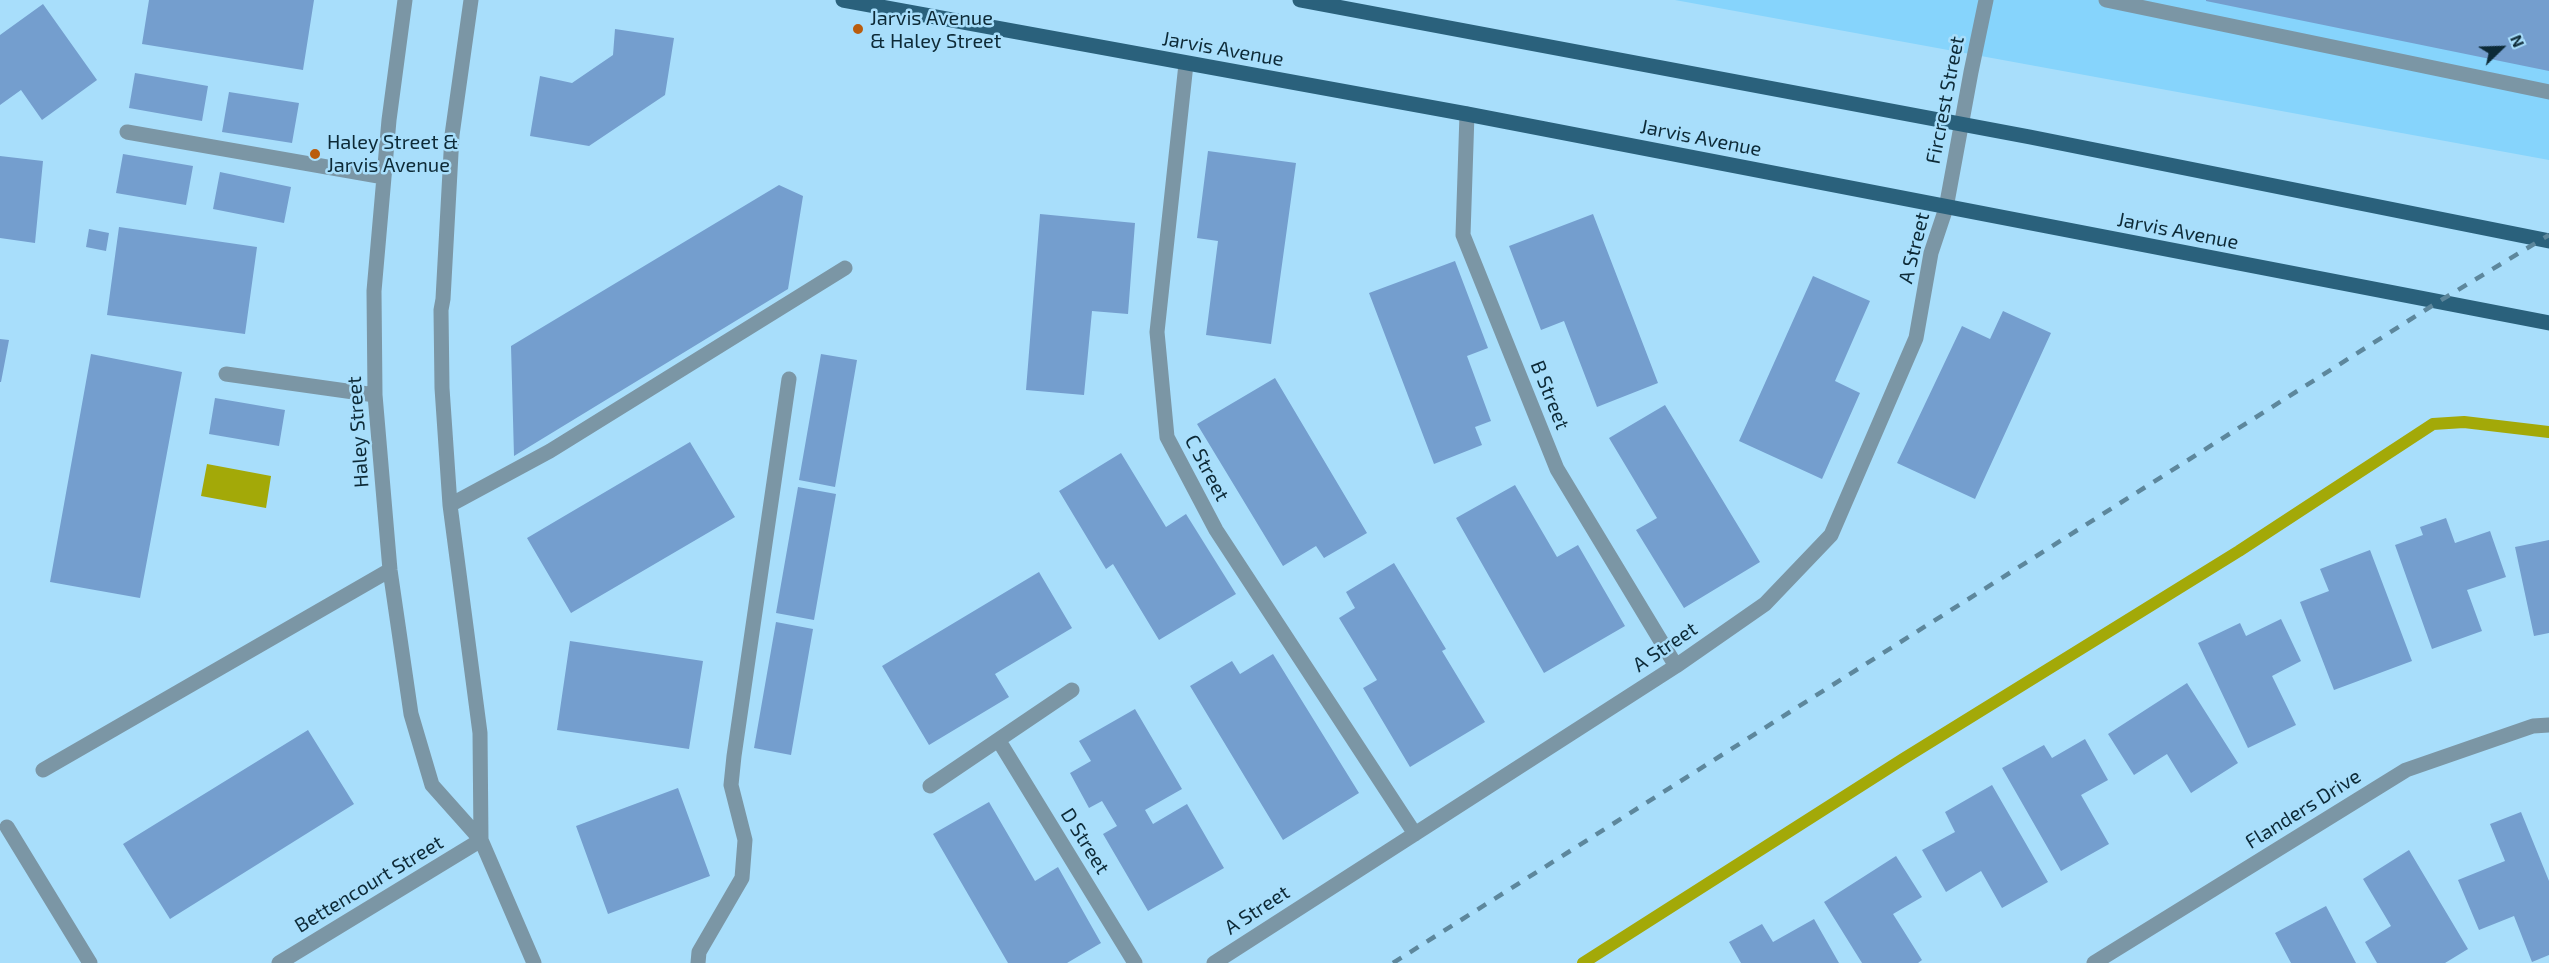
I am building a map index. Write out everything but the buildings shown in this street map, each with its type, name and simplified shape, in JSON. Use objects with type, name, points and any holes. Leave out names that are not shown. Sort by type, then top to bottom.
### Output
[{"type":"main road","name":"Jarvis Avenue","points":[[843,0],[1467,114],[2549,323]]},
{"type":"main road","points":[[1300,0],[1962,125],[2549,241]]},
{"type":"street","name":"Haley Street","points":[[405,0],[384,177],[374,291],[375,395],[390,570],[411,714],[432,785],[481,840],[534,963]]},
{"type":"street","name":"Haley Street","points":[[471,0],[452,135],[441,310],[442,388],[450,505],[480,733],[481,840]]},
{"type":"street","name":"Fircrest Street","points":[[1946,208],[1986,0]]},
{"type":"street","points":[[2106,0],[2549,92]]},
{"type":"street","name":"C Street","points":[[1186,64],[1157,332],[1167,437],[1216,530],[1414,834]]},
{"type":"street","name":"B Street","points":[[1467,114],[1462,235],[1557,469],[1676,666]]},
{"type":"street","points":[[127,132],[384,177]]},
{"type":"street","name":"A Street","points":[[1214,963],[1676,666],[1765,604],[1831,535],[1916,338],[1931,253],[1946,208]]},
{"type":"street","points":[[450,505],[550,451],[845,268]]},
{"type":"street","points":[[225,374],[375,395]]},
{"type":"street","points":[[698,963],[699,952],[742,878],[745,840],[731,785],[789,379]]},
{"type":"street","points":[[43,770],[390,570]]},
{"type":"street","points":[[930,786],[1072,690]]},
{"type":"street","name":"Flanders Drive","points":[[2094,963],[2406,770],[2533,726],[2549,725]]},
{"type":"street","name":"D Street","points":[[999,741],[1135,963]]},
{"type":"street","points":[[7,827],[90,963]]},
{"type":"street","name":"Bettencourt Street","points":[[279,963],[481,840]]},
{"type":"shaded area","points":[[1675,0],[2549,0],[2549,160]]},
{"type":"shaded area","points":[[207,464],[271,476],[266,508],[201,496]]},
{"type":"waterway","points":[[1583,963],[1903,759],[2239,551],[2433,424],[2464,422],[2549,432]]},
{"type":"railway","points":[[1393,963],[2438,302],[2549,235]]},
{"type":"place","name":"Jarvis Avenue & Haley Street","points":[[858,29]]},
{"type":"place","name":"Haley Street & Jarvis Avenue","points":[[315,154]]}]
